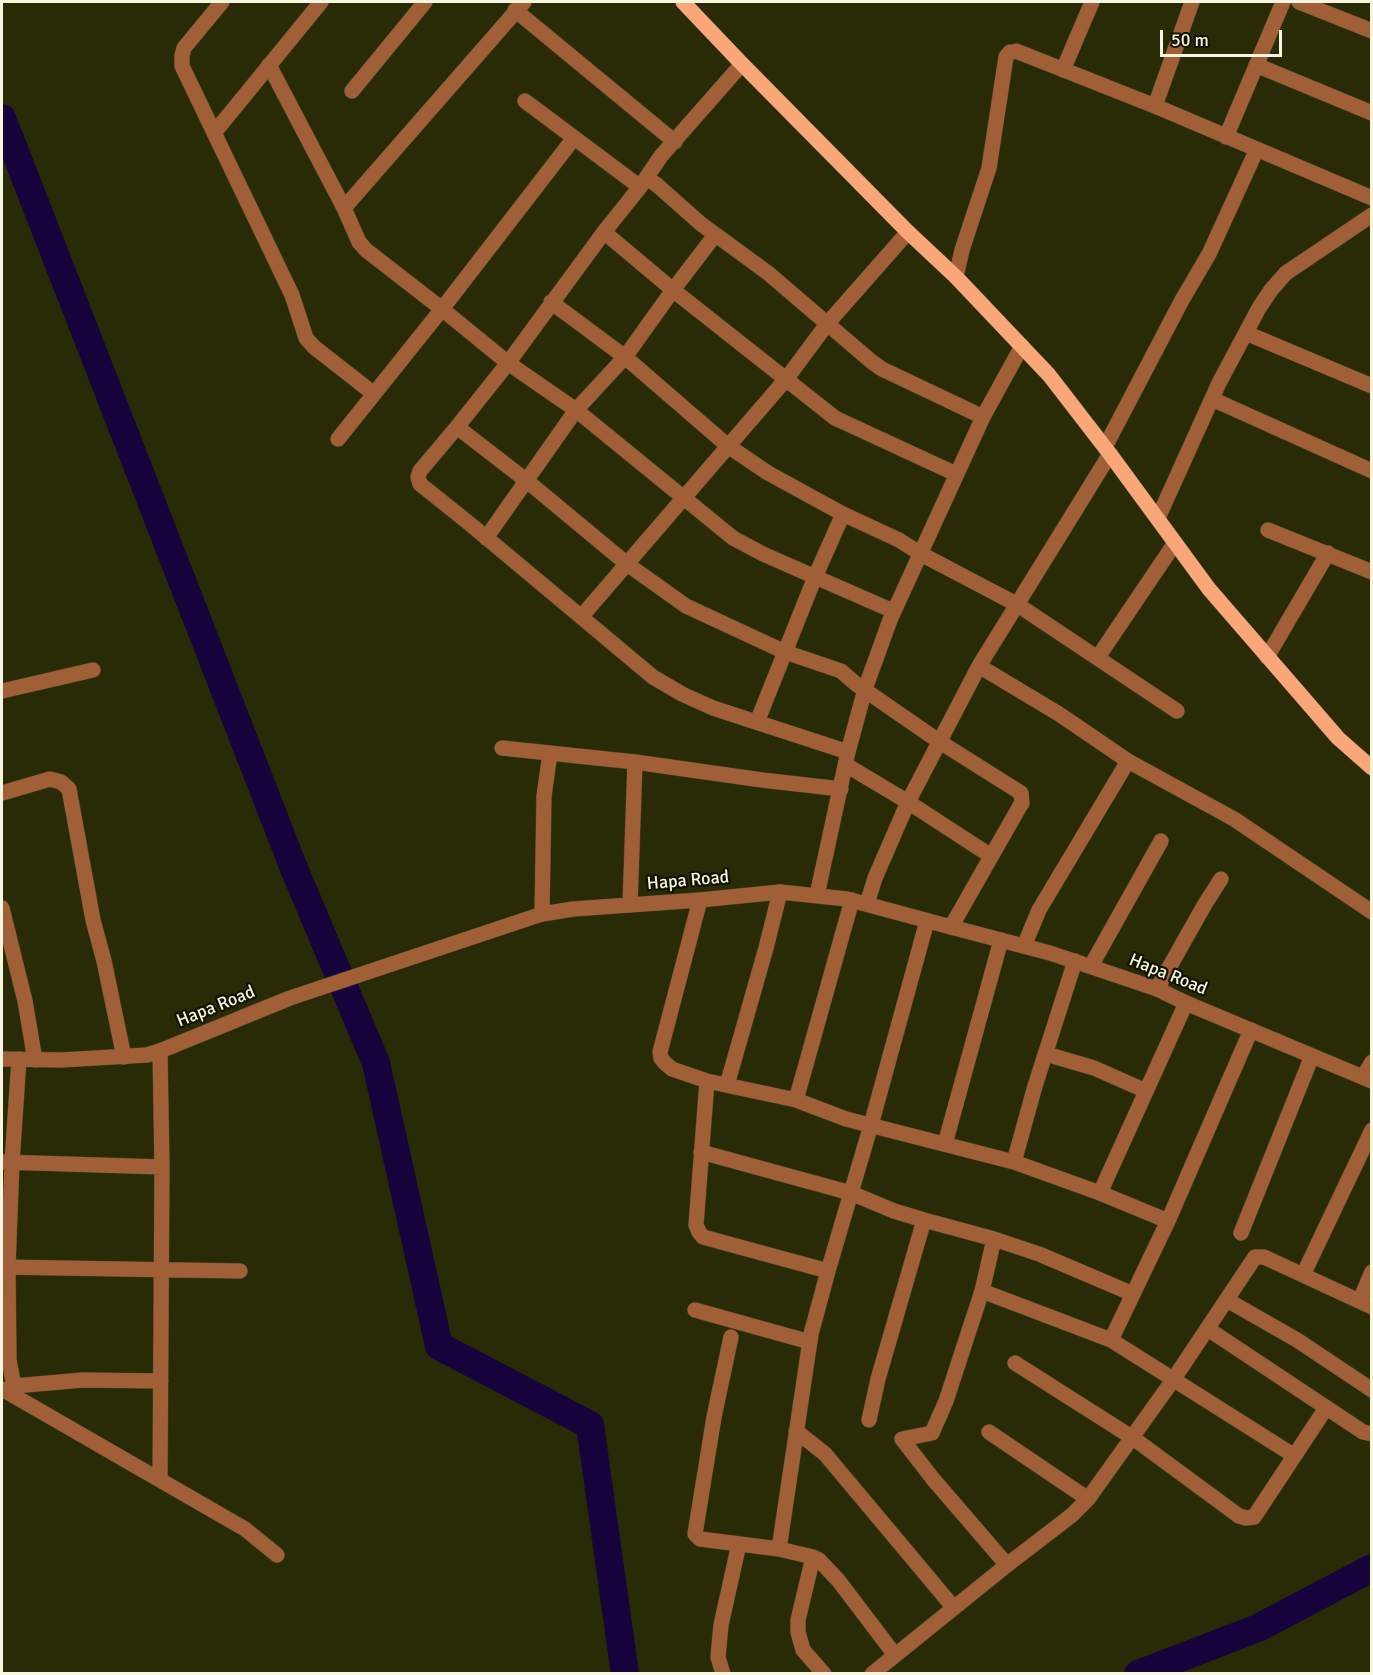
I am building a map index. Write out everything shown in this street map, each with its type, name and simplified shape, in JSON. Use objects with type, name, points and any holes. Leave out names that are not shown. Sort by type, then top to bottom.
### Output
[{"type":"main road","points":[[683,2],[908,232],[956,277],[1049,375],[1108,450],[1209,589],[1338,738],[1371,768]]},
{"type":"street","points":[[222,2],[184,48],[182,66],[292,295],[306,338],[314,347],[374,394]]},
{"type":"street","points":[[214,133],[321,2]]},
{"type":"street","points":[[352,91],[424,2]]},
{"type":"street","points":[[1063,70],[1092,2]]},
{"type":"street","points":[[1155,106],[1192,2]]},
{"type":"street","points":[[1226,137],[1283,2]]},
{"type":"street","points":[[1299,2],[1371,31]]},
{"type":"street","points":[[344,208],[520,6],[675,142]]},
{"type":"street","points":[[956,277],[962,249],[989,168],[1008,54],[1016,51],[1155,106],[1371,198]]},
{"type":"street","points":[[742,64],[661,156],[508,363],[420,471],[418,477],[420,484],[653,677],[713,708],[757,722],[847,759],[991,856]]},
{"type":"street","points":[[1256,64],[1371,113]]},
{"type":"street","points":[[269,65],[362,246],[508,363],[576,410],[733,537],[763,555],[893,611]]},
{"type":"street","points":[[525,101],[574,138],[643,182],[657,185],[715,235],[768,273],[882,369],[983,417]]},
{"type":"street","points":[[338,439],[574,138]]},
{"type":"street","points":[[867,904],[875,878],[908,802],[979,666],[1108,450],[1182,300],[1209,254],[1257,149]]},
{"type":"street","points":[[1158,518],[1219,383],[1270,290],[1286,273],[1371,215]]},
{"type":"street","points":[[604,232],[673,290],[835,418],[957,474]]},
{"type":"street","points":[[581,617],[787,378],[827,324],[908,232]]},
{"type":"street","points":[[486,538],[576,410],[625,357],[715,235]]},
{"type":"street","points":[[551,302],[625,357],[728,446],[768,473],[843,514],[899,540],[1016,604],[1177,711]]},
{"type":"street","points":[[1246,333],[1371,386]]},
{"type":"street","points":[[817,895],[865,689],[893,611],[983,417],[1022,346]]},
{"type":"street","points":[[1212,399],[1371,471]]},
{"type":"street","points":[[457,427],[527,481],[627,564],[686,606],[785,652],[841,671],[940,742],[1022,793],[1022,803],[951,927]]},
{"type":"street","points":[[757,722],[814,577],[843,514]]},
{"type":"street","points":[[1268,530],[1371,572]]},
{"type":"street","points":[[1098,657],[1175,543]]},
{"type":"street","points":[[1268,657],[1328,553]]},
{"type":"street","points":[[979,666],[1059,714],[1128,761],[1234,819],[1371,912]]},
{"type":"street","points":[[2,691],[93,670]]},
{"type":"street","points":[[502,748],[635,762],[841,789]]},
{"type":"street","points":[[542,914],[544,796],[550,753]]},
{"type":"street","points":[[1024,946],[1039,910],[1128,761]]},
{"type":"street","points":[[630,905],[635,762]]},
{"type":"street","points":[[2,793],[50,779],[61,782],[69,789],[93,920],[124,1057]]},
{"type":"street","points":[[1091,966],[1161,841]]},
{"type":"street","points":[[1157,989],[1221,879]]},
{"type":"street","points":[[727,1084],[780,892]]},
{"type":"street","name":"Hapa Road","points":[[2,1059],[147,1055],[290,998],[542,914],[573,909],[780,892],[852,900],[1076,961],[1157,989],[1367,1079]]},
{"type":"street","points":[[700,900],[660,1052],[661,1058],[672,1069],[707,1081],[796,1100],[846,1119],[1014,1162],[1100,1193],[1168,1221]]},
{"type":"street","points":[[796,1100],[852,900]]},
{"type":"street","points":[[2,908],[25,1001],[27,1060],[7,1162],[5,1267],[11,1390]]},
{"type":"street","points":[[779,1549],[810,1342],[927,921]]},
{"type":"street","points":[[945,1144],[1001,940]]},
{"type":"street","points":[[1014,1162],[1035,1086],[1076,961]]},
{"type":"street","points":[[1100,1193],[1186,1003]]},
{"type":"street","points":[[1111,1340],[1168,1221],[1251,1029]]},
{"type":"street","points":[[160,1051],[162,1167],[160,1480]]},
{"type":"street","points":[[1046,1054],[1094,1068],[1146,1091]]},
{"type":"street","points":[[1242,1233],[1312,1056]]},
{"type":"street","points":[[1367,1079],[1371,1062]]},
{"type":"street","points":[[707,1081],[696,1225],[703,1237],[828,1271]]},
{"type":"street","points":[[1303,1275],[1371,1130]]},
{"type":"street","points":[[701,1152],[851,1193],[894,1211],[994,1239],[1039,1254],[1133,1294]]},
{"type":"street","points":[[7,1162],[162,1167]]},
{"type":"street","points":[[869,1420],[878,1379],[924,1220]]},
{"type":"street","points":[[994,1239],[982,1291],[946,1401],[932,1433],[902,1439],[952,1502],[1007,1565]]},
{"type":"street","points":[[872,1674],[1072,1515],[1088,1499],[1133,1438],[1255,1257],[1264,1257],[1371,1307]]},
{"type":"street","points":[[5,1267],[240,1271]]},
{"type":"street","points":[[1363,1293],[1371,1272]]},
{"type":"street","points":[[982,1291],[1111,1340],[1293,1455]]},
{"type":"street","points":[[1227,1300],[1297,1340],[1371,1390]]},
{"type":"street","points":[[695,1310],[810,1342]]},
{"type":"street","points":[[1208,1329],[1363,1432],[1371,1434]]},
{"type":"street","points":[[731,1337],[720,1388],[696,1535],[700,1539],[779,1549],[819,1560],[838,1580],[895,1655]]},
{"type":"street","points":[[1015,1363],[1133,1438],[1239,1516],[1246,1518],[1254,1517],[1326,1408]]},
{"type":"street","points":[[11,1390],[83,1380],[161,1381]]},
{"type":"street","points":[[11,1390],[245,1529],[278,1555]]},
{"type":"street","points":[[796,1431],[825,1454],[954,1608]]},
{"type":"street","points":[[989,1432],[1088,1499]]},
{"type":"street","points":[[723,1674],[718,1657],[721,1625],[739,1544]]},
{"type":"street","points":[[813,1557],[798,1620],[798,1632],[803,1650],[824,1674]]},
{"type":"waterway","points":[[2,118],[295,871],[376,1063],[439,1346],[590,1425],[625,1674]]},
{"type":"waterway","points":[[1138,1674],[1258,1628],[1372,1568]]}]
